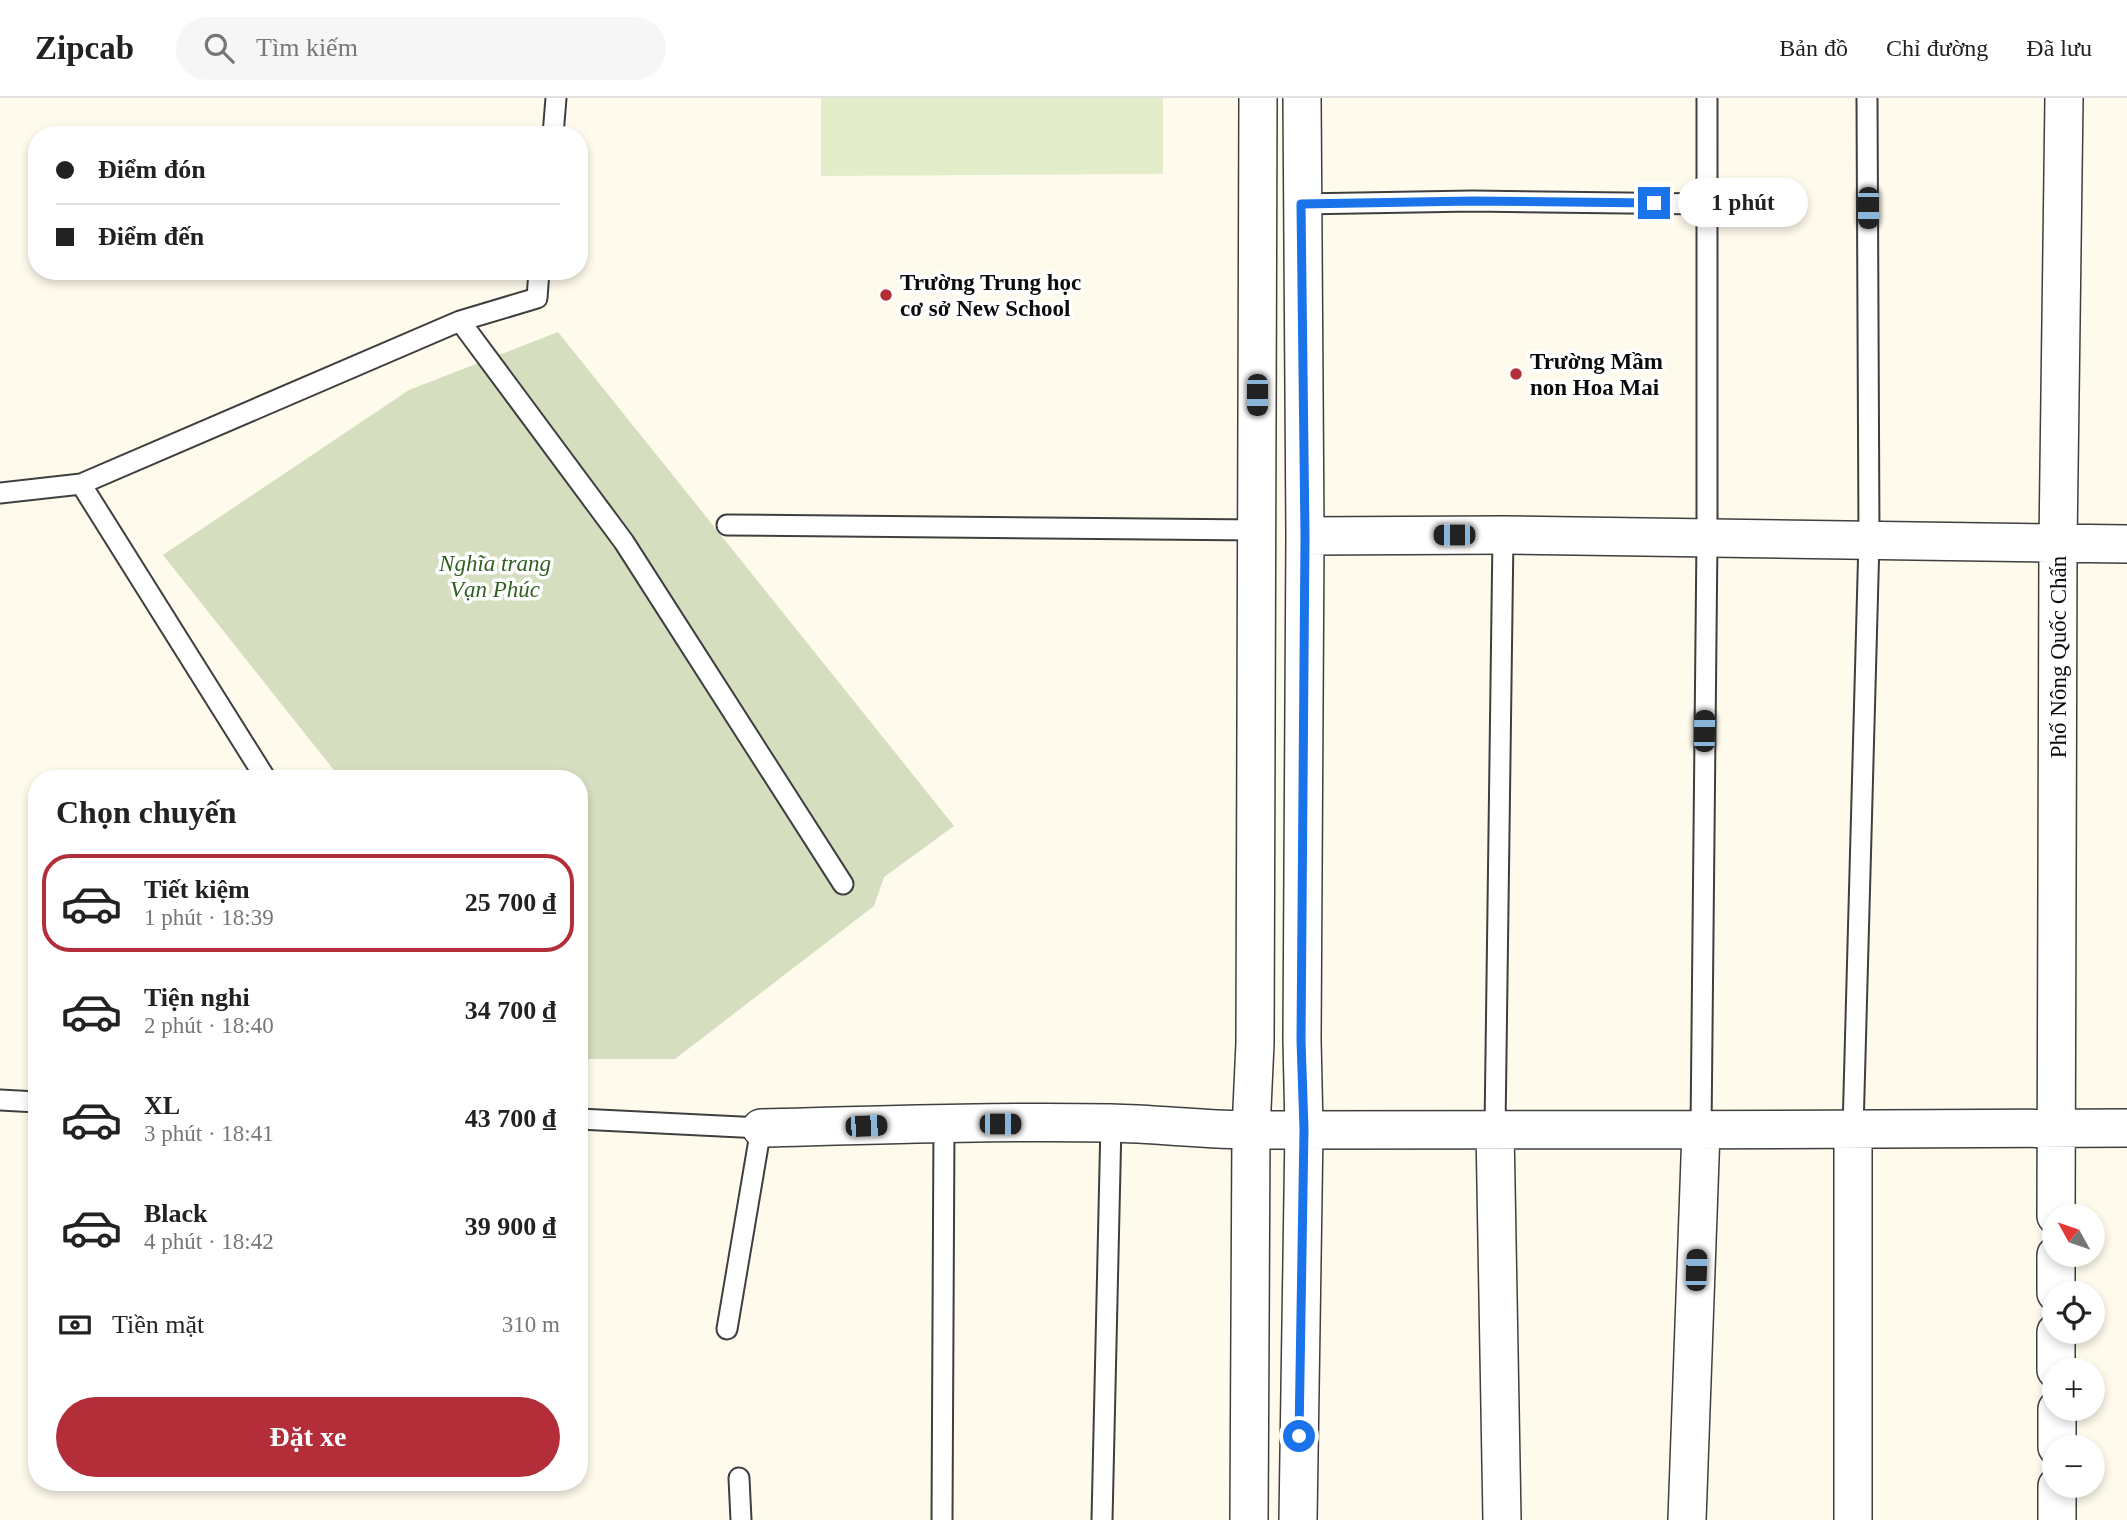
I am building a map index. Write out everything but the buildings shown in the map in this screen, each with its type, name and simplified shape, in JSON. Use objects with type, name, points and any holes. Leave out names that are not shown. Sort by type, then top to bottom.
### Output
[{"type":"street","points":[[1249,1520],[1251,1130],[1255,1042],[1258,98]]},
{"type":"street","points":[[1298,1520],[1304,1129],[1301,1040],[1305,536],[1302,98]]},
{"type":"street","name":"Phố Nông Quốc Chấn","points":[[2056,1204],[2058,544],[2064,98]]},
{"type":"street","points":[[1305,536],[1503,535],[2127,544]]},
{"type":"street","points":[[761,1128],[1111,1123],[1251,1130],[2127,1128]]},
{"type":"street","points":[[1495,1129],[1502,1520]]},
{"type":"street","points":[[1853,1130],[1853,1520]]},
{"type":"street","points":[[1687,1520],[1701,1131]]},
{"type":"street","points":[[2057,1498],[2057,1520]]},
{"type":"lane","points":[[554,126],[556,98]]},
{"type":"lane","points":[[1701,1131],[1707,538],[1707,98]]},
{"type":"lane","points":[[1853,1130],[1869,540],[1867,98]]},
{"type":"lane","points":[[1301,204],[1472,201],[1706,204]]},
{"type":"lane","points":[[0,493],[81,484],[460,321],[537,298],[538,280]]},
{"type":"lane","points":[[460,321],[624,541],[843,884]]},
{"type":"lane","points":[[81,484],[260,770]]},
{"type":"lane","points":[[727,526],[1257,530]]},
{"type":"lane","points":[[1495,1129],[1503,535]]},
{"type":"lane","points":[[0,1100],[28,1102]]},
{"type":"lane","points":[[588,1119],[761,1128],[727,1329]]},
{"type":"lane","points":[[1102,1520],[1111,1123]]},
{"type":"lane","points":[[942,1520],[944,1124]]},
{"type":"lane","points":[[739,1478],[741,1520]]},
{"type":"green space","points":[[821,98],[1163,98],[1163,174],[821,176]]},
{"type":"green space","name":"Nghĩa trang Vạn Phúc","points":[[558,332],[954,826],[884,877],[874,906],[675,1059],[588,1059],[588,770],[334,770],[163,555],[409,390]]},
{"type":"place","name":"Trường Trung học cơ sở New School","points":[[886,295]]},
{"type":"place","name":"Trường Mầm non Hoa Mai","points":[[1516,374]]},
{"type":"route","points":[[1299,1436],[1304,1129],[1301,1040],[1305,536],[1301,204],[1472,201],[1654,203]]}]
